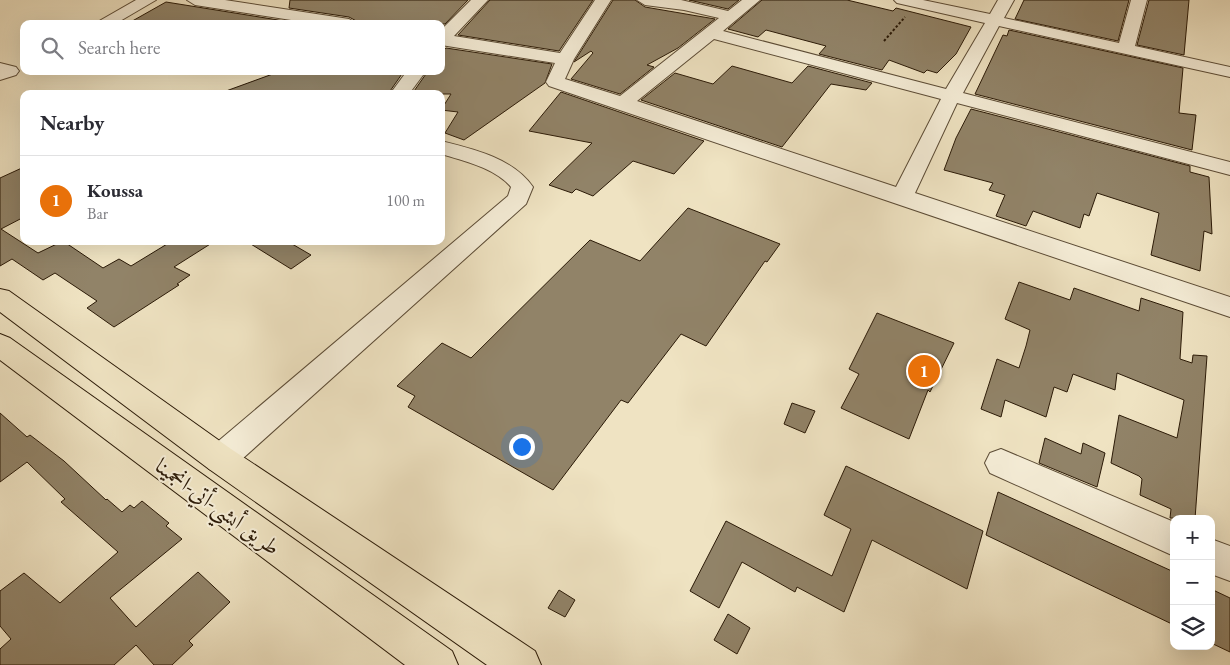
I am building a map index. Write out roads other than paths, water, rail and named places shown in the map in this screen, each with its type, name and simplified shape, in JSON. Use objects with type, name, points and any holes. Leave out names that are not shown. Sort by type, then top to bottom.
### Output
[{"type":"highway","points":[[0,298],[220,460],[521,665]]},
{"type":"highway","name":"طريق أبشي-أتي-انجمينا","points":[[0,345],[438,665]]},
{"type":"street","points":[[110,20],[148,0]]},
{"type":"street","points":[[195,0],[324,20]]},
{"type":"street","points":[[275,12],[294,0]]},
{"type":"street","points":[[445,36],[480,0]]},
{"type":"street","points":[[603,0],[565,59],[556,82],[1230,306]]},
{"type":"street","points":[[645,0],[684,5],[732,17]]},
{"type":"street","points":[[623,103],[752,0]]},
{"type":"street","points":[[902,198],[951,97],[1006,0]]},
{"type":"street","points":[[1126,49],[1139,0]]},
{"type":"street","points":[[910,2],[1230,72]]},
{"type":"street","points":[[711,33],[1230,169]]},
{"type":"street","points":[[445,41],[565,59]]},
{"type":"street","points":[[402,90],[414,75]]},
{"type":"street","points":[[220,460],[518,199],[522,187],[518,178],[472,157],[445,149]]},
{"type":"street","points":[[1001,463],[1170,537]]},
{"type":"street","points":[[1215,558],[1230,564]]},
{"type":"place","name":"Koussa","points":[[924,371]]}]
